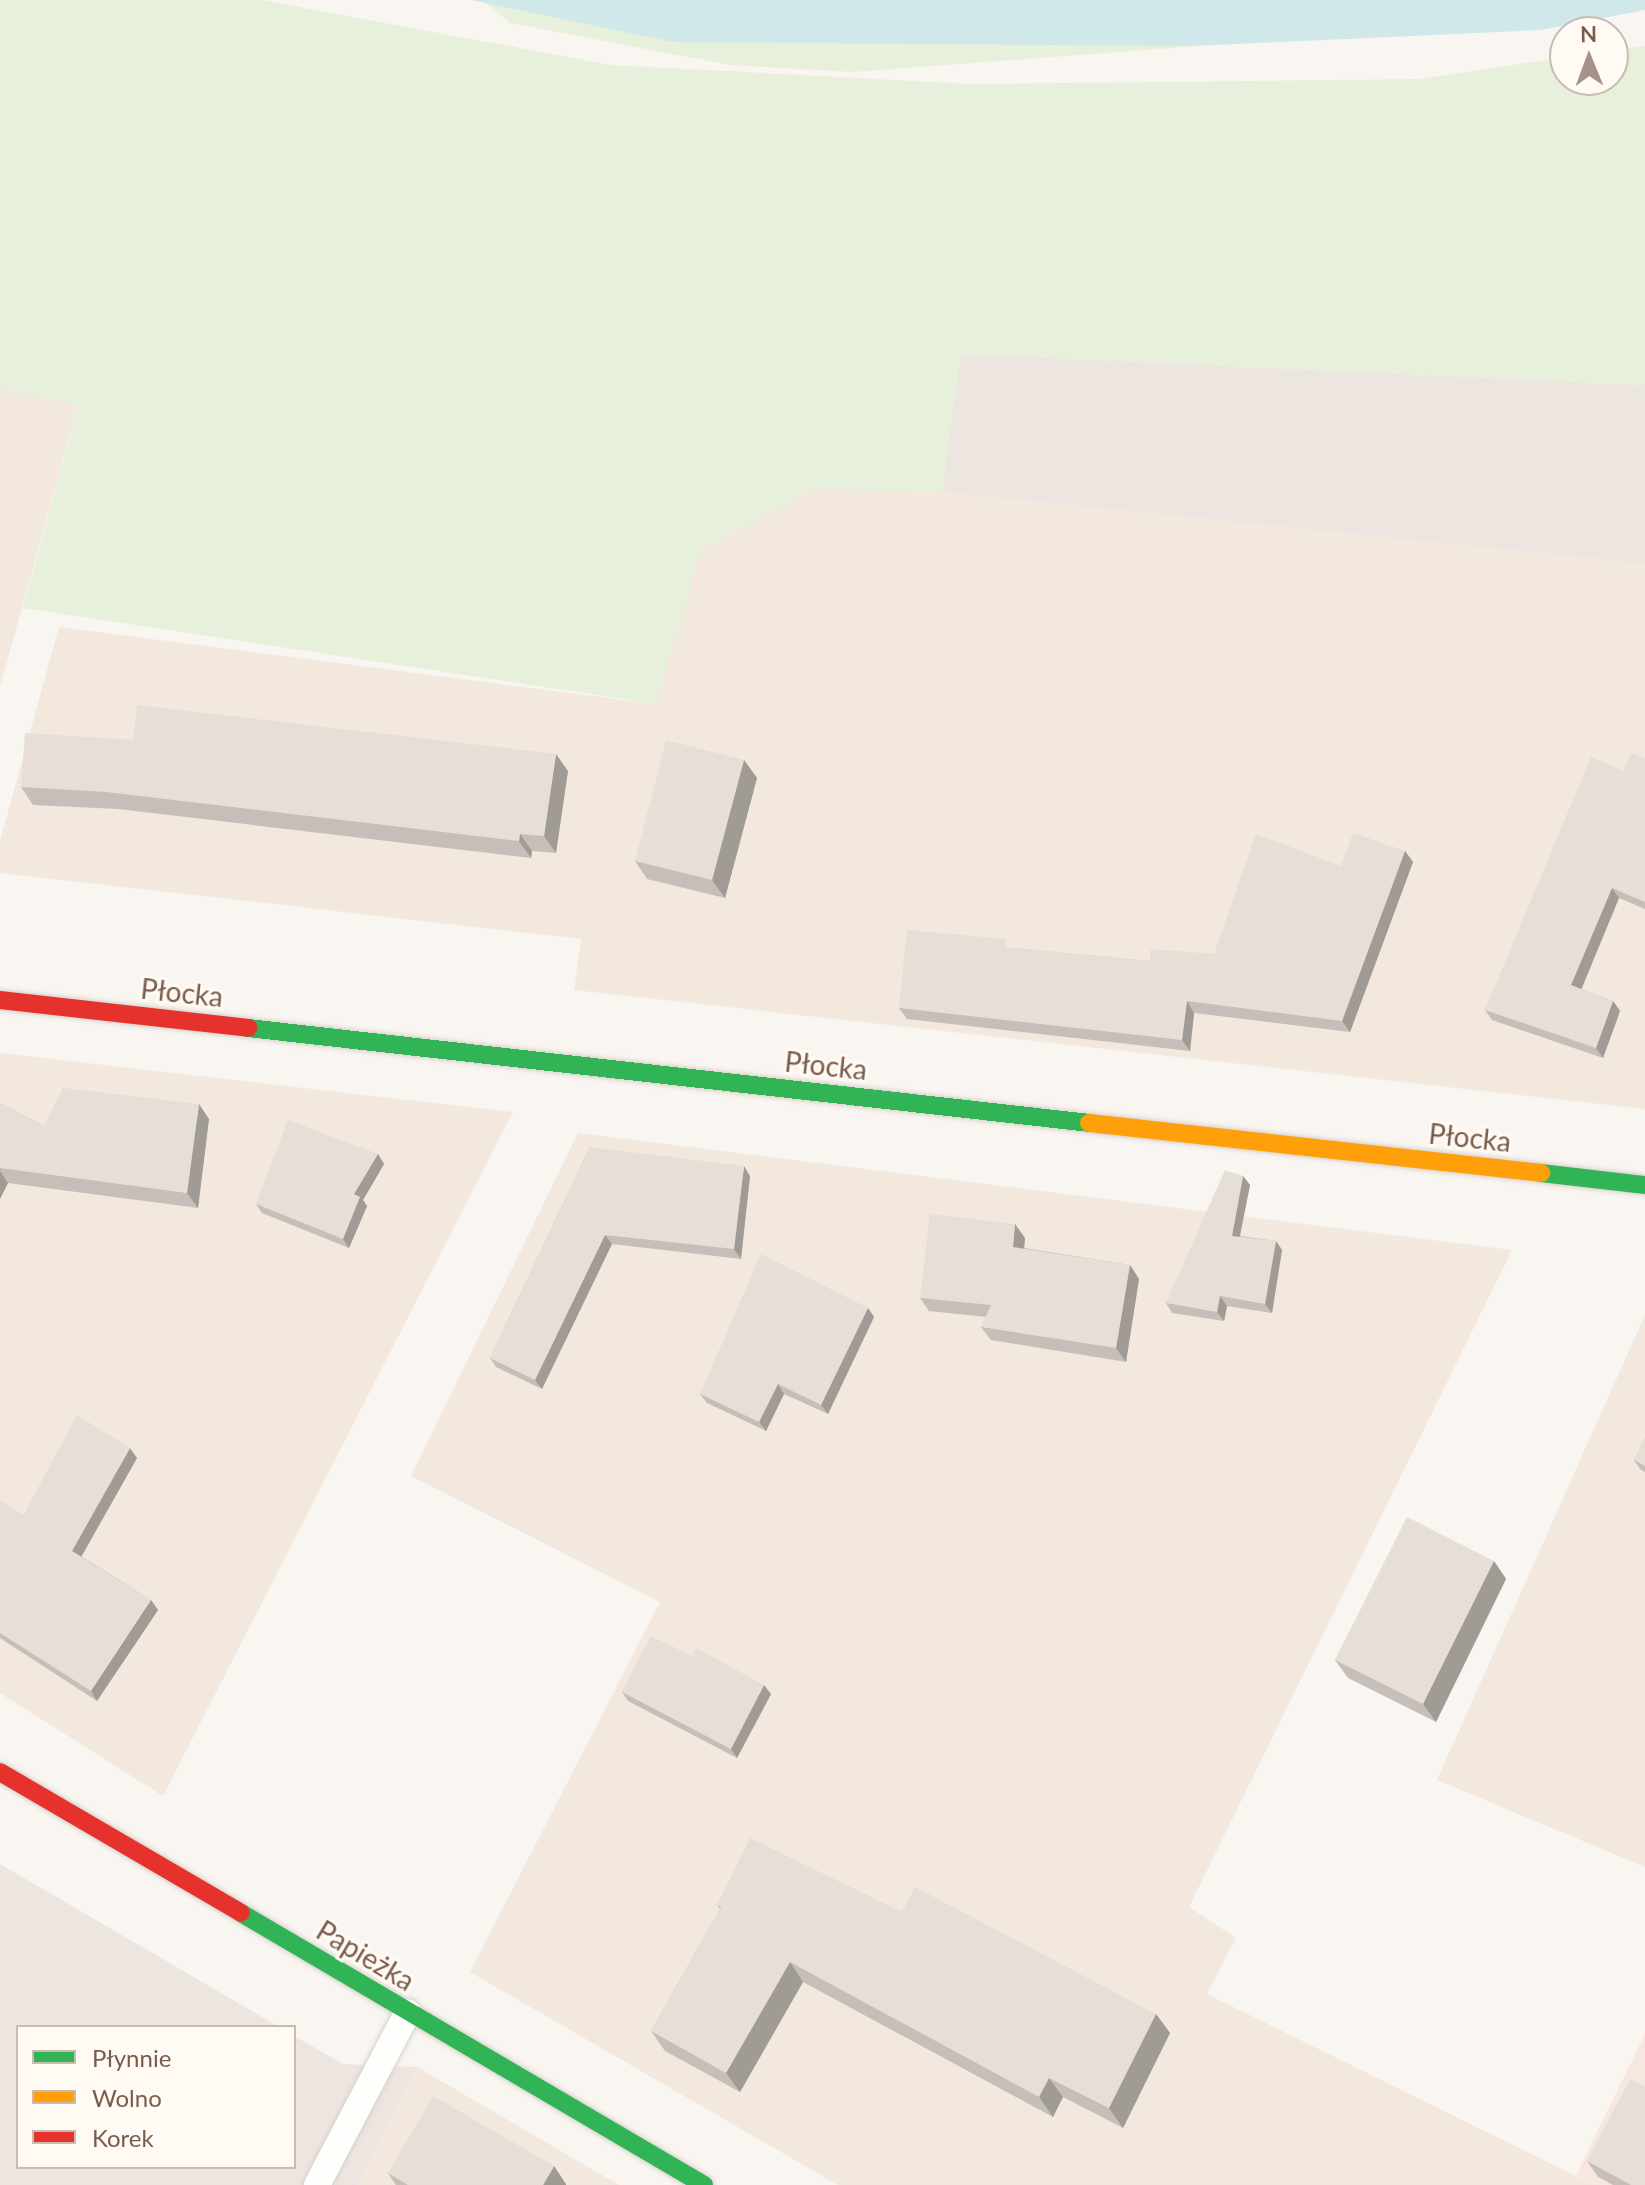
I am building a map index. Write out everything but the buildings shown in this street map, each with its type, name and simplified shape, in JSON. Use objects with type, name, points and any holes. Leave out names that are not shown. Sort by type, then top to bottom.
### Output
[{"type":"street","name":"Płocka","points":[[0,1000],[1645,1185]]},
{"type":"street","name":"Papieżka","points":[[0,1772],[704,2185]]},
{"type":"lane","points":[[317,2185],[408,2012]]},
{"type":"shaded area","points":[[960,354],[1645,385],[1645,564],[942,492]]},
{"type":"shaded area","points":[[0,386],[78,405],[0,687]]},
{"type":"shaded area","points":[[813,489],[942,492],[1645,564],[1645,1109],[574,990],[581,939],[0,873],[0,841],[59,627],[655,704],[700,550]]},
{"type":"shaded area","points":[[0,1053],[513,1112],[163,1796],[0,1693]]},
{"type":"shaded area","points":[[578,1133],[1512,1250],[1189,1907],[1236,1938],[1207,1994],[1594,2185],[838,2185],[470,1972],[660,1602],[411,1476]]},
{"type":"shaded area","points":[[1645,1315],[1645,1867],[1437,1780]]},
{"type":"shaded area","points":[[0,1864],[276,2025],[16,2025],[16,2169],[296,2169],[296,2037],[343,2064],[417,2067],[357,2185],[0,2185]]},
{"type":"shaded area","points":[[1645,2034],[1645,2185],[1594,2185],[1576,2175]]},
{"type":"shaded area","points":[[417,2067],[619,2185],[357,2185]]},
{"type":"green space","points":[[0,0],[261,0],[611,65],[972,84],[1420,79],[1549,59],[1549,96],[1629,96],[1629,48],[1645,46],[1645,385],[961,354],[942,492],[813,489],[701,550],[656,704],[23,608],[78,406],[0,388]]},
{"type":"green space","points":[[482,0],[1340,27],[1186,47],[852,72],[730,65],[510,23]]},
{"type":"water","points":[[471,0],[1645,0],[1645,10],[1614,16],[1549,16],[1549,28],[1541,30],[1193,46],[673,42]]},
{"type":"traffic: fast","points":[[248,1028],[1089,1123]]},
{"type":"traffic: fast","points":[[1541,1173],[1645,1185]]},
{"type":"traffic: fast","points":[[241,1913],[704,2185]]},
{"type":"traffic: slow","points":[[1089,1123],[1541,1173]]},
{"type":"traffic: jam","points":[[0,1000],[248,1028]]},
{"type":"traffic: jam","points":[[0,1772],[241,1913]]}]
